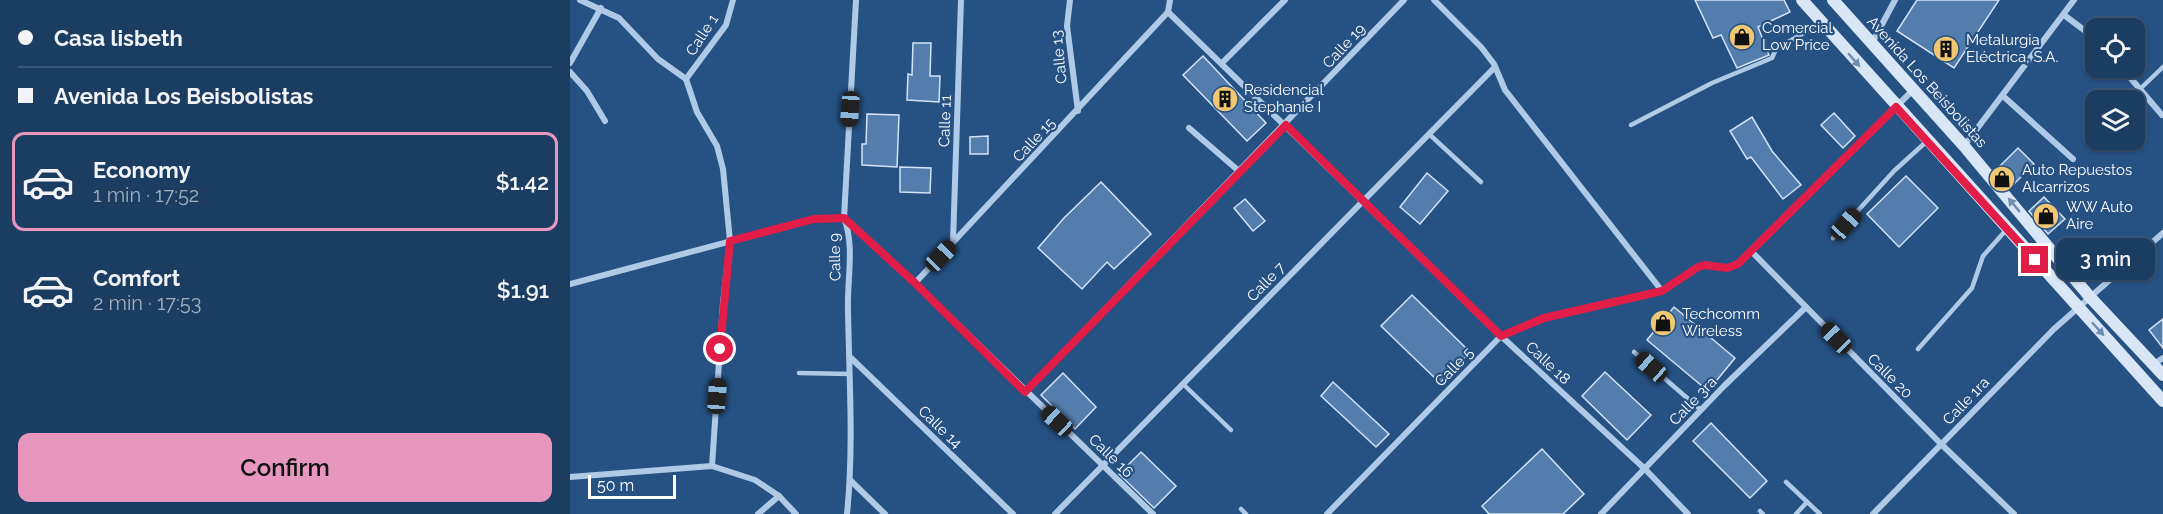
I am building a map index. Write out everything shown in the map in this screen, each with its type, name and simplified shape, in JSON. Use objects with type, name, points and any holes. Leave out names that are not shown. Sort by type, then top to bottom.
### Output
[{"type":"main road","points":[[1802,0],[2163,401]]},
{"type":"main road","name":"Avenida Los Beisbolistas","points":[[1833,0],[1964,146],[2090,296],[2158,361],[2163,375]]},
{"type":"street","points":[[580,0],[619,18],[658,59],[686,79],[697,112],[717,147],[723,169],[730,241],[723,303],[712,466]]},
{"type":"street","name":"Calle 1","points":[[686,79],[726,25],[733,0]]},
{"type":"street","name":"Calle 9","points":[[847,514],[850,480],[851,358],[848,309],[849,234],[844,218],[856,0]]},
{"type":"street","name":"Calle 11","points":[[953,243],[961,0]]},
{"type":"street","name":"Calle 13","points":[[1070,0],[1067,26],[1078,111]]},
{"type":"street","points":[[1168,12],[1170,0]]},
{"type":"street","points":[[1223,62],[1285,0]]},
{"type":"street","name":"Calle 19","points":[[1025,392],[1286,125],[1404,0]]},
{"type":"street","points":[[1434,0],[1481,47],[1495,66],[1505,90],[1662,291]]},
{"type":"street","points":[[1872,43],[1895,0]]},
{"type":"street","points":[[1964,146],[2073,0]]},
{"type":"street","points":[[570,63],[600,8]]},
{"type":"street","name":"Calle 15","points":[[915,283],[1168,12]]},
{"type":"street","name":"Calle 18","points":[[1168,12],[1223,62],[1501,336],[1645,469],[1688,514]]},
{"type":"street","points":[[2064,15],[2085,31]]},
{"type":"street","name":"Calle 7","points":[[1055,514],[1495,66]]},
{"type":"street","points":[[570,72],[587,91],[605,121]]},
{"type":"street","points":[[2130,78],[2139,90]]},
{"type":"street","name":"Calle 5","points":[[1327,514],[1501,336],[1544,318],[1662,291],[1698,267],[1733,267],[1752,252],[1913,90]]},
{"type":"street","points":[[2003,96],[2073,159]]},
{"type":"street","points":[[2145,97],[2162,115]]},
{"type":"street","points":[[1189,128],[1240,172]]},
{"type":"street","points":[[570,284],[814,219],[844,218]]},
{"type":"street","name":"Calle 16","points":[[844,218],[915,283],[1153,514]]},
{"type":"street","name":"Calle 1ra","points":[[1873,514],[2078,306],[2163,233]]},
{"type":"street","name":"Calle 20","points":[[1752,252],[1941,444],[2014,514]]},
{"type":"street","name":"Calle 3ra","points":[[1601,514],[1701,410],[1806,308]]},
{"type":"street","name":"Calle 14","points":[[851,358],[1013,514]]},
{"type":"street","points":[[570,477],[712,466],[755,480],[779,496],[796,514]]},
{"type":"street","points":[[850,480],[885,514]]},
{"type":"street","points":[[758,514],[779,496]]},
{"type":"lane","points":[[1631,124],[1712,83],[1772,58],[1776,49],[1821,23]]},
{"type":"lane","points":[[2139,90],[2163,67]]},
{"type":"lane","points":[[1429,134],[1481,182]]},
{"type":"lane","points":[[1833,238],[1894,171],[1927,141]]},
{"type":"lane","points":[[1918,349],[1972,288],[1983,256],[2007,229]]},
{"type":"lane","points":[[1634,352],[1701,410]]},
{"type":"lane","points":[[799,373],[851,374]]},
{"type":"lane","points":[[1183,384],[1231,430]]},
{"type":"lane","points":[[1786,482],[1820,514]]},
{"type":"lane","points":[[1796,514],[1807,502]]},
{"type":"lane","points":[[1241,509],[1246,514]]},
{"type":"building","name":"Comercial Low Price","points":[[1695,0],[1784,0],[1790,12],[1758,27],[1769,55],[1737,68],[1721,35],[1713,38]]},
{"type":"building","name":"Metalurgia Eléctrica, S.A.","points":[[1917,0],[1999,0],[1954,68],[1897,31]]},
{"type":"building","points":[[913,43],[931,43],[930,76],[940,76],[939,102],[907,100],[908,74],[912,75]]},
{"type":"building","name":"Residencial Stephanie I","points":[[1203,56],[1266,123],[1247,141],[1183,75]]},
{"type":"building","points":[[1834,113],[1855,136],[1843,148],[1821,125]]},
{"type":"building","points":[[867,114],[899,115],[897,167],[862,165],[862,144],[866,144]]},
{"type":"building","points":[[1752,117],[1772,151],[1801,185],[1783,199],[1751,157],[1747,159],[1730,131]]},
{"type":"building","points":[[988,136],[988,154],[970,154],[970,137]]},
{"type":"building","points":[[2018,148],[2034,164],[2010,188],[1995,171]]},
{"type":"building","points":[[900,167],[931,168],[930,193],[900,192]]},
{"type":"building","points":[[1427,173],[1448,191],[1420,224],[1400,207]]},
{"type":"building","points":[[1906,176],[1938,208],[1899,247],[1867,214]]},
{"type":"building","points":[[1101,182],[1151,234],[1114,269],[1107,262],[1082,289],[1038,248],[1064,218]]},
{"type":"building","name":"WW Auto Aire","points":[[2044,197],[2065,219],[2048,234],[2029,211]]},
{"type":"building","points":[[1245,199],[1265,221],[1253,231],[1234,208]]},
{"type":"building","points":[[1412,295],[1470,352],[1440,383],[1381,326]]},
{"type":"building","points":[[1674,307],[1735,358],[1708,391],[1647,340]]},
{"type":"building","points":[[2163,319],[2163,348],[2149,330]]},
{"type":"building","points":[[1605,372],[1651,415],[1627,440],[1582,396]]},
{"type":"building","points":[[1063,373],[1096,407],[1075,429],[1041,395]]},
{"type":"building","points":[[1333,382],[1389,434],[1376,447],[1321,396]]},
{"type":"building","points":[[1711,423],[1767,481],[1750,498],[1693,441]]},
{"type":"building","points":[[1542,449],[1584,494],[1563,514],[1489,514],[1482,506]]},
{"type":"building","points":[[1141,452],[1176,486],[1154,508],[1119,474]]},
{"type":"place","name":"Comercial Low Price","points":[[1742,37]]},
{"type":"place","name":"Metalurgia Eléctrica, S.A.","points":[[1946,49]]},
{"type":"place","name":"Residencial Stephanie I","points":[[1225,99]]},
{"type":"place","name":"Auto Repuestos Alcarrizos","points":[[2002,179]]},
{"type":"place","name":"WW Auto Aire","points":[[2046,216]]},
{"type":"place","name":"Techcomm Wireless","points":[[1663,323]]},
{"type":"route","points":[[720,349],[730,241],[814,219],[838,217],[851,222],[1025,392],[1286,125],[1501,336],[1544,318],[1662,291],[1698,267],[1705,265],[1733,267],[1752,252],[1896,107],[2035,260]]}]
